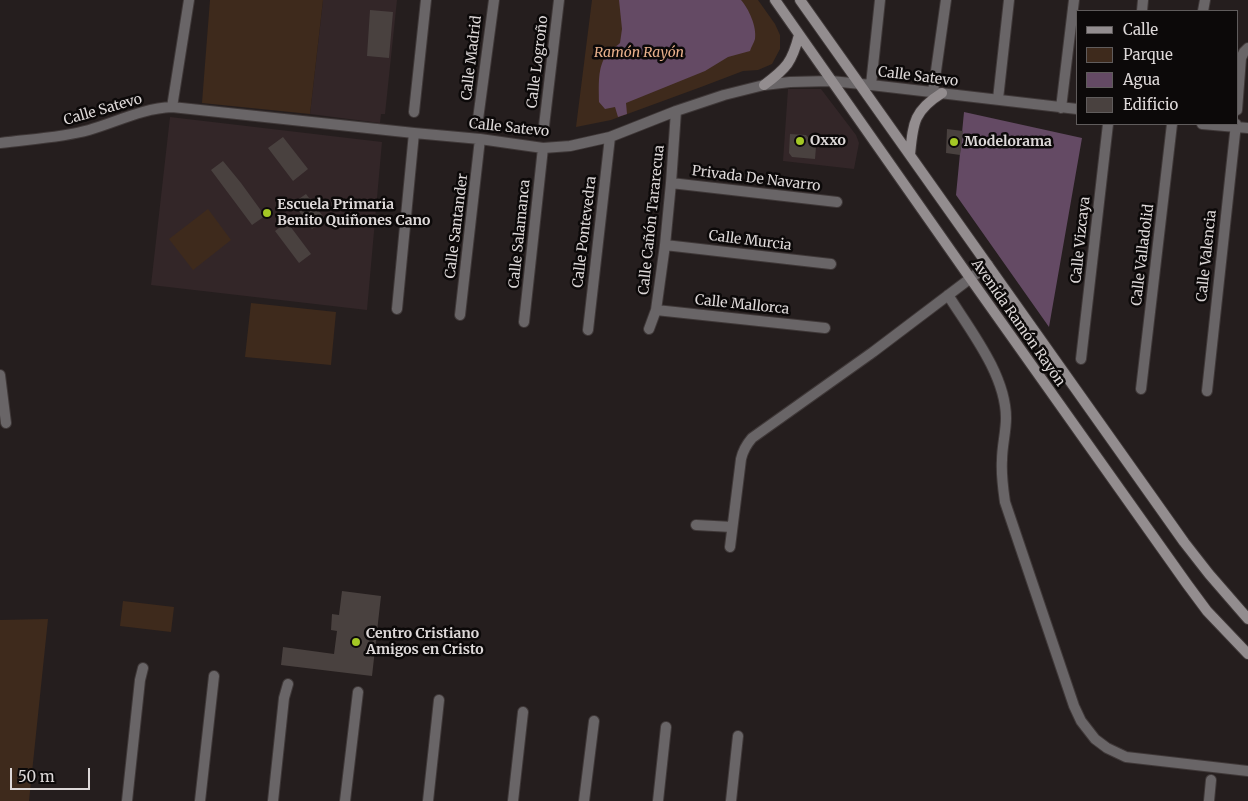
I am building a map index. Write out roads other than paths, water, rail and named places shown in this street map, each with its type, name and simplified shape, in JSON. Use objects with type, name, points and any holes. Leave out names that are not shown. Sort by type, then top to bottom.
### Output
[{"type":"main road","name":"Avenida Ramón Rayón","points":[[775,0],[831,82],[1187,584],[1207,611],[1248,654]]},
{"type":"main road","name":"Avenida Ramón Rayón","points":[[800,0],[1184,542],[1248,618]]},
{"type":"main road","points":[[764,84],[781,72],[788,64],[794,53],[799,34]]},
{"type":"main road","points":[[910,155],[916,118],[938,93]]},
{"type":"street","points":[[172,107],[189,0]]},
{"type":"street","points":[[414,112],[426,0]]},
{"type":"street","name":"Calle Madrid","points":[[478,120],[494,0]]},
{"type":"street","name":"Calle Logroño","points":[[544,126],[559,0]]},
{"type":"street","points":[[871,85],[880,0]]},
{"type":"street","points":[[938,93],[946,0]]},
{"type":"street","points":[[998,99],[1009,0]]},
{"type":"street","points":[[1061,108],[1074,0]]},
{"type":"street","points":[[1238,97],[1241,58],[1248,48]]},
{"type":"street","name":"Calle Satevo","points":[[0,143],[48,138],[88,130],[158,108],[172,107],[480,139],[543,148],[570,146],[610,137],[676,111],[724,95],[764,84],[790,82],[831,82],[871,85],[1076,110]]},
{"type":"street","name":"Calle Cañón Tararecua","points":[[649,329],[656,310],[671,183],[676,111]]},
{"type":"street","name":"Calle Vizcaya","points":[[1081,359],[1108,125]]},
{"type":"street","name":"Calle Valladolid","points":[[1141,389],[1172,125]]},
{"type":"street","points":[[1235,125],[1248,128]]},
{"type":"street","name":"Calle Valencia","points":[[1207,391],[1235,125]]},
{"type":"street","points":[[397,309],[414,133]]},
{"type":"street","name":"Calle Pontevedra","points":[[588,330],[610,137]]},
{"type":"street","name":"Calle Santander","points":[[460,315],[480,139]]},
{"type":"street","name":"Calle Salamanca","points":[[524,322],[543,148]]},
{"type":"street","name":"Privada De Navarro","points":[[671,183],[837,202]]},
{"type":"street","name":"Calle Murcia","points":[[664,244],[831,264]]},
{"type":"street","points":[[730,547],[741,459],[744,449],[752,438],[872,352],[988,265]]},
{"type":"street","points":[[948,295],[977,340],[990,364],[1001,391],[1006,419],[1001,462],[1005,502],[1074,706],[1081,721],[1095,739],[1126,758],[1248,771]]},
{"type":"street","name":"Calle Mallorca","points":[[656,310],[825,328]]},
{"type":"street","points":[[0,375],[6,423]]},
{"type":"street","points":[[696,525],[732,527]]},
{"type":"street","points":[[130,801],[140,680],[143,668]]},
{"type":"street","points":[[200,801],[214,676]]},
{"type":"street","points":[[273,801],[284,698],[288,684]]},
{"type":"street","points":[[345,801],[358,692]]},
{"type":"street","points":[[428,801],[440,700]]},
{"type":"street","points":[[513,801],[523,712]]},
{"type":"street","points":[[584,801],[594,721]]},
{"type":"street","points":[[658,801],[666,727]]},
{"type":"street","points":[[730,801],[738,736]]},
{"type":"street","points":[[1209,801],[1212,780]]},
{"type":"water","name":"Ramón Rayón","points":[[619,0],[741,0],[752,18],[755,39],[750,51],[728,57],[705,71],[626,103],[627,114],[618,117],[615,107],[605,109],[599,102],[599,84],[600,71],[604,59],[620,43],[622,29]]},
{"type":"water","points":[[964,112],[1082,138],[1049,327],[956,195]]},
{"type":"place","name":"Oxxo","points":[[800,141]]},
{"type":"place","name":"Modelorama","points":[[954,142]]},
{"type":"place","name":"Escuela Primaria Benito Quiñones Cano","points":[[267,213]]},
{"type":"place","name":"Centro Cristiano Amigos en Cristo","points":[[356,642]]}]
